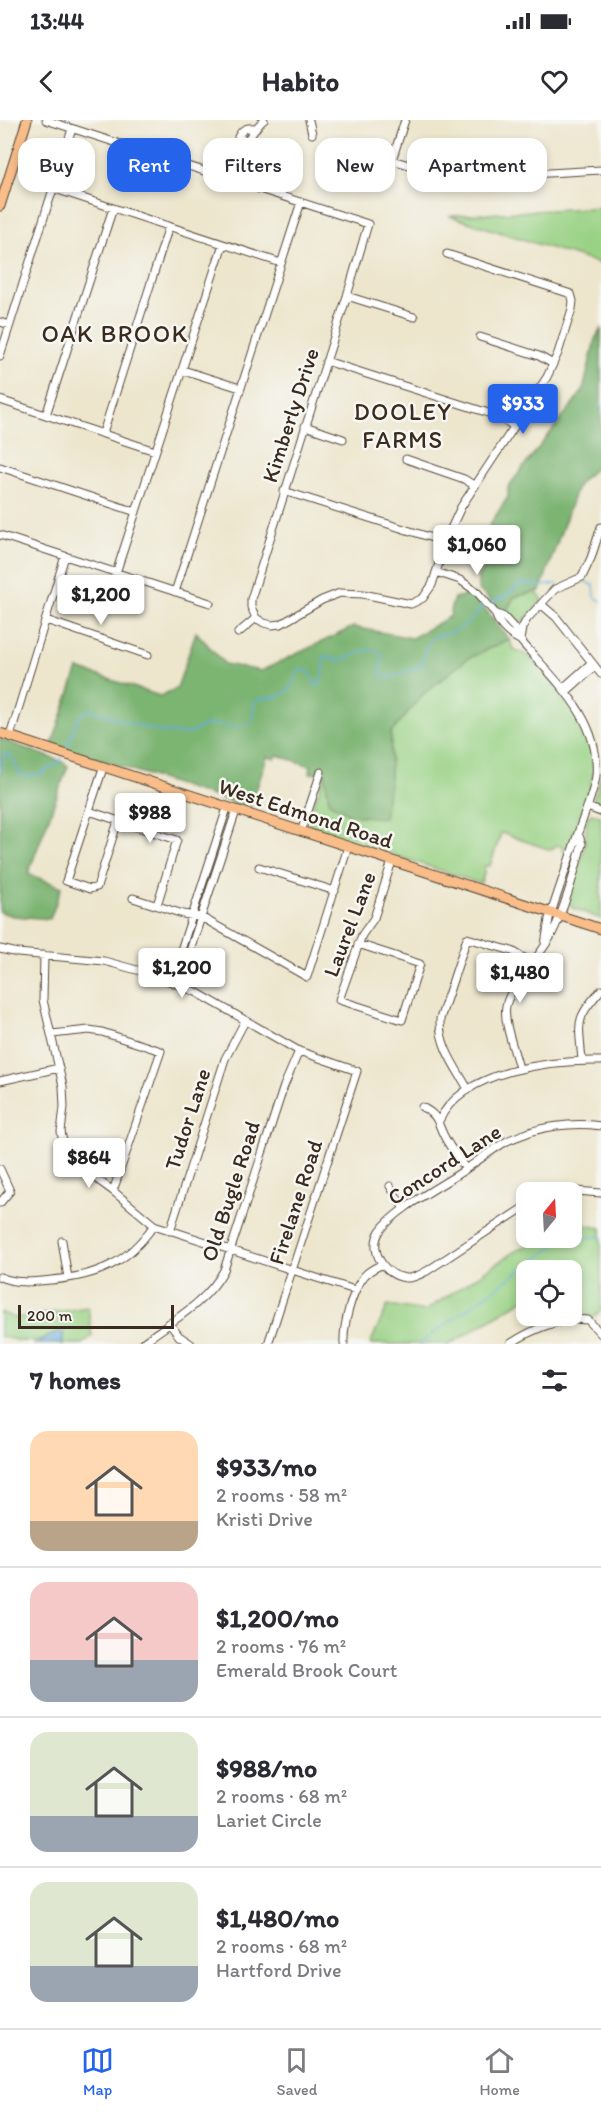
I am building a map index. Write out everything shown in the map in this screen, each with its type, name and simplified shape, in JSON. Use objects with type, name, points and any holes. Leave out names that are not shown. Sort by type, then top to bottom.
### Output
[{"type":"main road","points":[[0,206],[3,184],[27,120]]},
{"type":"main road","name":"West Edmond Road","points":[[0,733],[601,929]]},
{"type":"street","points":[[46,120],[301,202],[175,592]]},
{"type":"street","points":[[255,128],[264,120]]},
{"type":"street","points":[[309,120],[312,134]]},
{"type":"street","points":[[405,120],[392,160],[437,174],[463,178],[601,170]]},
{"type":"street","points":[[69,138],[72,129]]},
{"type":"street","points":[[0,356],[3,334],[10,325],[51,192]]},
{"type":"street","points":[[64,192],[281,263]]},
{"type":"street","name":"Kimberly Drive","points":[[256,618],[251,607],[251,599],[368,224],[301,202]]},
{"type":"street","points":[[46,415],[113,208]]},
{"type":"street","points":[[103,433],[169,226]]},
{"type":"street","points":[[116,573],[223,244]]},
{"type":"street","points":[[238,633],[256,618],[264,623],[281,624],[322,600],[340,593],[363,594],[411,604],[428,593],[445,542],[457,515],[547,377],[573,301],[571,294],[447,254]]},
{"type":"street","points":[[347,296],[414,316]]},
{"type":"street","points":[[0,321],[10,325]]},
{"type":"street","points":[[480,337],[539,356],[553,364]]},
{"type":"street","points":[[326,361],[501,417],[514,427]]},
{"type":"street","points":[[183,370],[240,388]]},
{"type":"street","points":[[0,400],[155,451]]},
{"type":"street","points":[[305,426],[343,438]]},
{"type":"street","points":[[406,459],[464,478],[475,486]]},
{"type":"street","points":[[0,467],[136,513]]},
{"type":"street","points":[[284,490],[445,542]]},
{"type":"street","points":[[519,640],[527,620],[555,589],[582,577],[591,558],[601,526]]},
{"type":"street","points":[[0,535],[210,603]]},
{"type":"street","points":[[10,736],[65,556]]},
{"type":"street","points":[[591,558],[601,561]]},
{"type":"street","points":[[436,572],[469,585],[495,612],[504,617],[515,629],[519,640],[564,690],[587,720],[598,743],[596,776],[545,945],[513,990],[506,1008],[519,1068]]},
{"type":"street","points":[[542,605],[567,631],[601,674]]},
{"type":"street","points":[[46,620],[148,655]]},
{"type":"street","points":[[564,690],[593,665]]},
{"type":"street","points":[[103,768],[66,881],[90,889],[97,887],[118,821]]},
{"type":"street","points":[[301,832],[321,772]]},
{"type":"street","points":[[586,807],[601,812]]},
{"type":"street","points":[[171,981],[192,915],[232,810]]},
{"type":"street","points":[[179,984],[232,810]]},
{"type":"street","points":[[89,811],[177,840],[157,905]]},
{"type":"street","points":[[133,898],[201,917],[307,977],[348,847]]},
{"type":"street","name":"Laurel Lane","points":[[358,944],[420,964],[402,1020],[339,1000],[358,944],[362,934],[374,918],[392,861]]},
{"type":"street","points":[[260,867],[335,891]]},
{"type":"street","points":[[468,1089],[442,1042],[440,1032],[440,1019],[467,938],[512,951],[533,963]]},
{"type":"street","points":[[0,949],[111,962],[171,981],[196,992],[298,1051]]},
{"type":"street","points":[[44,955],[43,1000],[63,1086],[64,1107],[61,1132],[63,1143],[70,1156],[154,1225],[355,1290]]},
{"type":"street","points":[[582,1061],[580,1016],[601,990]]},
{"type":"street","name":"Tudor Lane","points":[[170,1231],[225,1059],[245,1021]]},
{"type":"street","points":[[52,1034],[89,1030],[102,1032],[162,1051],[113,1191]]},
{"type":"street","name":"Firelane Road","points":[[268,1344],[357,1071],[298,1051]]},
{"type":"street","name":"Old Bugle Road","points":[[141,1344],[208,1294],[218,1283],[284,1086],[298,1051]]},
{"type":"street","points":[[439,1121],[450,1105],[468,1089],[519,1068],[550,1063],[601,1061]]},
{"type":"street","points":[[0,1081],[59,1068]]},
{"type":"street","points":[[422,1107],[433,1113],[439,1121],[444,1136],[466,1169]]},
{"type":"street","name":"Concord Lane","points":[[381,1265],[376,1252],[376,1243],[379,1232],[387,1223],[404,1209],[507,1141],[533,1131],[559,1125],[601,1126]]},
{"type":"street","points":[[0,1169],[10,1191],[0,1203]]},
{"type":"street","points":[[390,1186],[404,1209]]},
{"type":"street","points":[[582,1191],[601,1193]]},
{"type":"street","points":[[344,1344],[344,1332],[355,1290],[363,1277],[381,1265],[398,1276],[414,1277],[428,1271],[516,1213]]},
{"type":"street","points":[[0,1277],[16,1282],[28,1282],[68,1278],[108,1268],[123,1259],[144,1241],[154,1225]]},
{"type":"street","points":[[62,1241],[68,1278]]},
{"type":"street","points":[[510,1344],[527,1332],[582,1319],[592,1322],[601,1334]]},
{"type":"street","points":[[169,1323],[179,1336],[191,1344]]},
{"type":"green space","points":[[601,207],[601,264],[449,216]]},
{"type":"green space","points":[[601,329],[601,463],[578,484],[540,591],[514,597],[505,614],[478,589],[478,576],[501,546],[489,526],[508,497],[508,487],[583,391],[595,339]]},
{"type":"green space","points":[[536,592],[543,600],[518,626],[505,614],[514,597]]},
{"type":"green space","points":[[473,594],[509,639],[467,659],[422,695],[391,733],[390,778],[384,818],[351,815],[329,802],[325,774],[316,771],[315,774],[310,773],[311,766],[277,755],[275,759],[267,757],[250,808],[52,744],[78,669],[160,696],[177,688],[196,632],[225,664],[261,671],[353,627],[412,638],[451,616],[450,611],[454,598]]},
{"type":"green space","points":[[509,639],[513,649],[529,656],[580,714],[592,738],[594,771],[568,853],[562,851],[563,847],[557,845],[551,850],[501,833],[490,866],[484,866],[484,873],[479,883],[311,828],[308,819],[325,774],[390,778],[391,733],[422,695],[467,659]]},
{"type":"green space","points":[[0,739],[63,762],[68,766],[28,874],[62,887],[50,919],[13,916],[0,912]]},
{"type":"green space","points":[[601,775],[601,809],[595,806],[593,801]]},
{"type":"green space","points":[[592,814],[601,816],[601,919],[573,908],[568,902],[585,845],[587,817]]},
{"type":"green space","points":[[582,1224],[601,1228],[601,1311],[593,1318],[582,1314],[582,1260],[516,1260],[516,1304],[450,1344],[370,1344],[388,1305],[425,1311],[522,1248],[582,1248]]},
{"type":"green space","points":[[88,1307],[92,1336],[82,1344],[62,1344],[59,1332],[30,1341],[0,1336],[0,1312],[15,1318]]},
{"type":"water","points":[[59,1332],[64,1333],[62,1344],[33,1344]]},
{"type":"waterway","points":[[583,580],[594,586],[595,597],[601,601]]},
{"type":"waterway","points":[[489,603],[504,597],[523,583],[540,586],[558,584]]},
{"type":"waterway","points":[[66,750],[78,718],[89,709],[139,726],[180,734],[190,733],[207,725],[236,727],[247,724],[252,721],[255,702],[286,693],[301,669],[310,672],[316,686],[319,686],[324,671],[325,656],[340,661],[365,650],[377,650],[382,656],[380,674],[389,678],[421,666],[430,640],[465,625],[484,604]]},
{"type":"waterway","points":[[0,772],[4,754],[10,755],[21,776],[39,775],[61,761],[62,757]]},
{"type":"waterway","points":[[419,1344],[562,1240],[601,1237]]},
{"type":"district","name":"OAK BROOK","points":[[115,334]]},
{"type":"district","name":"DOOLEY FARMS","points":[[403,426]]}]
